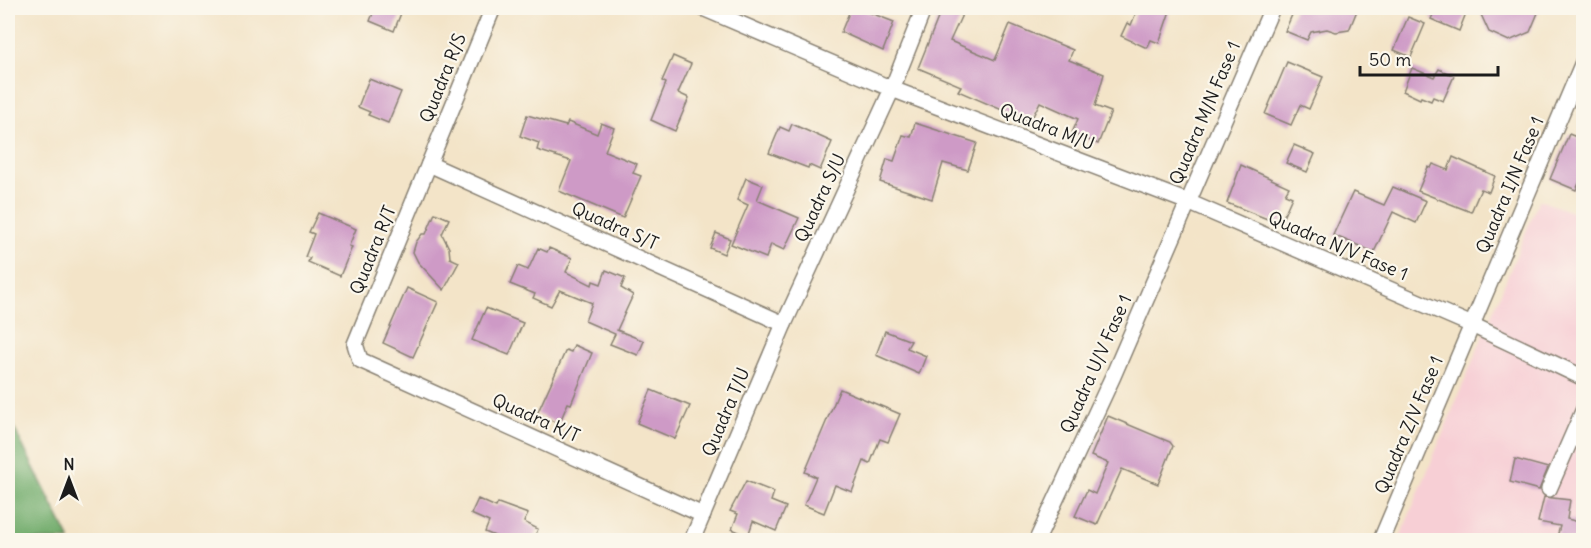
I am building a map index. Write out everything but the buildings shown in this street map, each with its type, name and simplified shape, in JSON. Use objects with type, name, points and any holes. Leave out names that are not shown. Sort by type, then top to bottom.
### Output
[{"type":"street","name":"Quadra R/S","points":[[429,164],[493,8]]},
{"type":"street","name":"Quadra M/U","points":[[703,8],[892,89],[1188,202]]},
{"type":"street","name":"Quadra S/U","points":[[784,324],[892,89],[924,8]]},
{"type":"street","name":"Quadra M/N Fase 1","points":[[1188,202],[1272,8]]},
{"type":"street","name":"Quadra I/N Fase 1","points":[[1472,325],[1584,60]]},
{"type":"street","name":"Quadra S/T","points":[[429,164],[784,324]]},
{"type":"street","name":"Quadra R/T","points":[[356,352],[355,344],[429,164]]},
{"type":"street","name":"Quadra N/V Fase 1","points":[[1188,202],[1472,325],[1584,378]]},
{"type":"street","name":"Quadra U/V Fase 1","points":[[1037,540],[1113,376],[1188,202]]},
{"type":"street","name":"Quadra T/U","points":[[692,540],[784,324]]},
{"type":"street","name":"Quadra Z/V Fase 1","points":[[1382,540],[1472,325]]},
{"type":"street","name":"Quadra K/T","points":[[356,352],[360,360],[703,515]]},
{"type":"street","points":[[1549,489],[1584,409]]},
{"type":"shaded area","points":[[1539,200],[1583,216],[1583,540],[1399,540]]},
{"type":"green space","points":[[8,416],[70,540],[8,540]]}]
